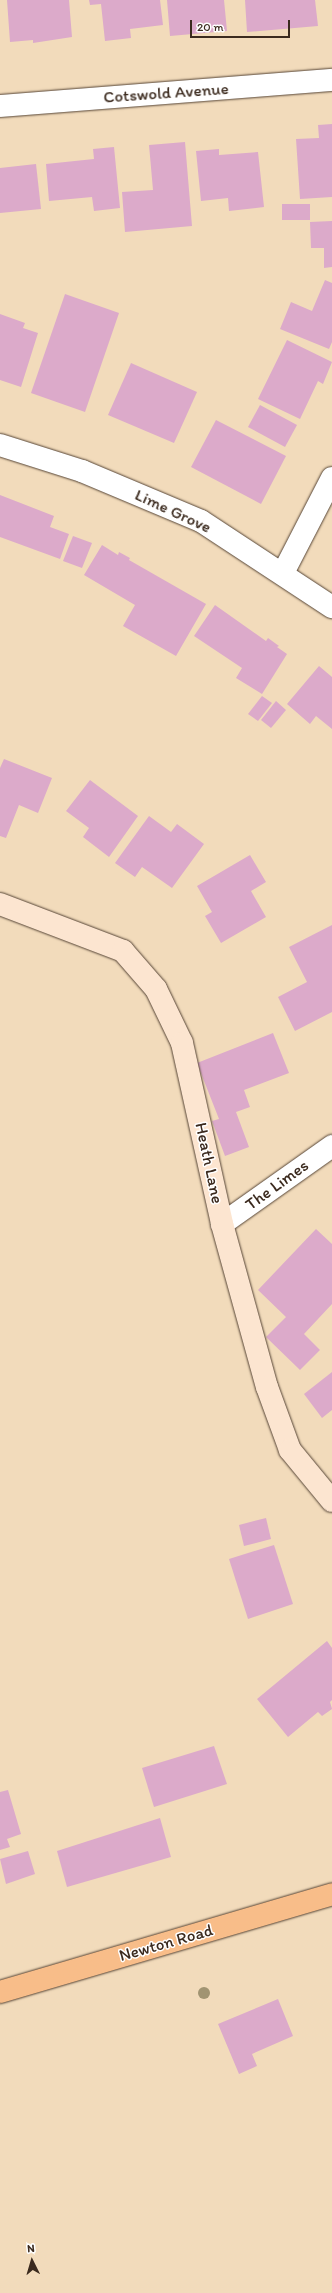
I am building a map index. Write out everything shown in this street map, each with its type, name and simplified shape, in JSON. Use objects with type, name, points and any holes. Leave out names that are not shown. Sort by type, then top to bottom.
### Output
[{"type":"main road","name":"Newton Road","points":[[0,1992],[332,1894]]},
{"type":"street","name":"Cotswold Avenue","points":[[0,106],[332,80]]},
{"type":"street","name":"Lime Grove","points":[[0,445],[82,471],[201,520],[283,573],[332,607]]},
{"type":"street","points":[[283,573],[332,478]]},
{"type":"street","name":"Heath Lane","points":[[0,904],[123,951],[156,989],[182,1043],[222,1224],[267,1387],[290,1450],[332,1501]]},
{"type":"street","name":"The Limes","points":[[222,1224],[332,1146]]},
{"type":"building","points":[[7,0],[69,0],[72,37],[33,43],[33,40],[10,42]]},
{"type":"building","points":[[89,0],[160,0],[163,25],[130,29],[131,38],[105,41],[101,4],[90,5]]},
{"type":"building","points":[[167,0],[224,0],[227,31],[170,36]]},
{"type":"building","points":[[245,0],[315,0],[318,26],[247,32]]},
{"type":"building","points":[[332,124],[332,197],[300,199],[296,139],[319,138],[318,125]]},
{"type":"building","points":[[185,142],[192,226],[125,232],[122,192],[153,190],[149,145]]},
{"type":"building","points":[[114,147],[120,208],[94,211],[92,197],[49,201],[46,164],[94,159],[93,149]]},
{"type":"building","points":[[219,149],[219,155],[258,152],[264,207],[229,211],[228,198],[201,201],[196,151]]},
{"type":"building","points":[[36,164],[41,209],[0,213],[0,168]]},
{"type":"building","points":[[282,204],[310,204],[310,220],[282,220]]},
{"type":"building","points":[[332,221],[332,267],[324,268],[324,248],[311,248],[310,222]]},
{"type":"building","points":[[325,280],[332,283],[332,342],[329,349],[280,329],[291,302],[312,311]]},
{"type":"building","points":[[65,294],[119,313],[85,412],[31,393]]},
{"type":"building","points":[[0,314],[25,323],[23,328],[38,333],[21,387],[0,380]]},
{"type":"building","points":[[287,340],[332,362],[323,384],[318,381],[300,419],[258,399]]},
{"type":"building","points":[[131,363],[197,392],[174,443],[108,415]]},
{"type":"building","points":[[260,405],[297,425],[285,447],[248,427]]},
{"type":"building","points":[[216,420],[286,456],[261,504],[191,467]]},
{"type":"building","points":[[0,495],[54,516],[50,527],[69,534],[60,559],[0,537]]},
{"type":"building","points":[[73,536],[92,543],[82,568],[63,561]]},
{"type":"building","points":[[102,545],[118,555],[119,552],[130,558],[129,560],[206,604],[176,656],[123,626],[135,605],[84,575]]},
{"type":"building","points":[[215,605],[266,641],[268,638],[287,654],[262,694],[236,678],[242,668],[194,636]]},
{"type":"building","points":[[319,666],[332,677],[332,729],[316,716],[310,724],[287,704]]},
{"type":"building","points":[[262,696],[272,703],[258,721],[248,714]]},
{"type":"building","points":[[276,701],[286,710],[271,728],[261,720]]},
{"type":"building","points":[[4,759],[52,778],[38,813],[19,805],[6,838],[0,836],[0,768]]},
{"type":"building","points":[[90,780],[138,816],[109,857],[83,837],[89,828],[66,811]]},
{"type":"building","points":[[149,816],[171,832],[177,824],[204,844],[172,888],[142,867],[135,877],[115,863]]},
{"type":"building","points":[[250,855],[266,882],[251,891],[266,917],[221,943],[205,916],[212,912],[197,886]]},
{"type":"building","points":[[332,925],[332,1012],[295,1031],[278,997],[307,982],[289,947]]},
{"type":"building","points":[[273,1033],[289,1073],[244,1090],[250,1107],[236,1112],[249,1147],[225,1156],[212,1121],[219,1119],[197,1063]]},
{"type":"building","points":[[316,1229],[332,1244],[332,1304],[304,1334],[320,1350],[300,1370],[266,1337],[286,1317],[258,1290]]},
{"type":"building","points":[[332,1372],[332,1410],[322,1418],[304,1394]]},
{"type":"building","points":[[266,1518],[271,1539],[244,1546],[239,1525]]},
{"type":"building","points":[[274,1545],[293,1604],[248,1619],[229,1559]]},
{"type":"building","points":[[327,1641],[332,1648],[332,1700],[330,1702],[332,1709],[322,1716],[318,1712],[288,1737],[257,1699]]},
{"type":"building","points":[[214,1746],[227,1784],[154,1807],[142,1768]]},
{"type":"building","points":[[8,1790],[21,1834],[7,1839],[10,1847],[0,1850],[0,1792]]},
{"type":"building","points":[[160,1818],[171,1857],[67,1887],[57,1851]]},
{"type":"building","points":[[28,1851],[35,1874],[6,1884],[0,1859]]},
{"type":"building","points":[[278,1999],[293,2036],[252,2054],[257,2066],[239,2074],[218,2024]]}]
